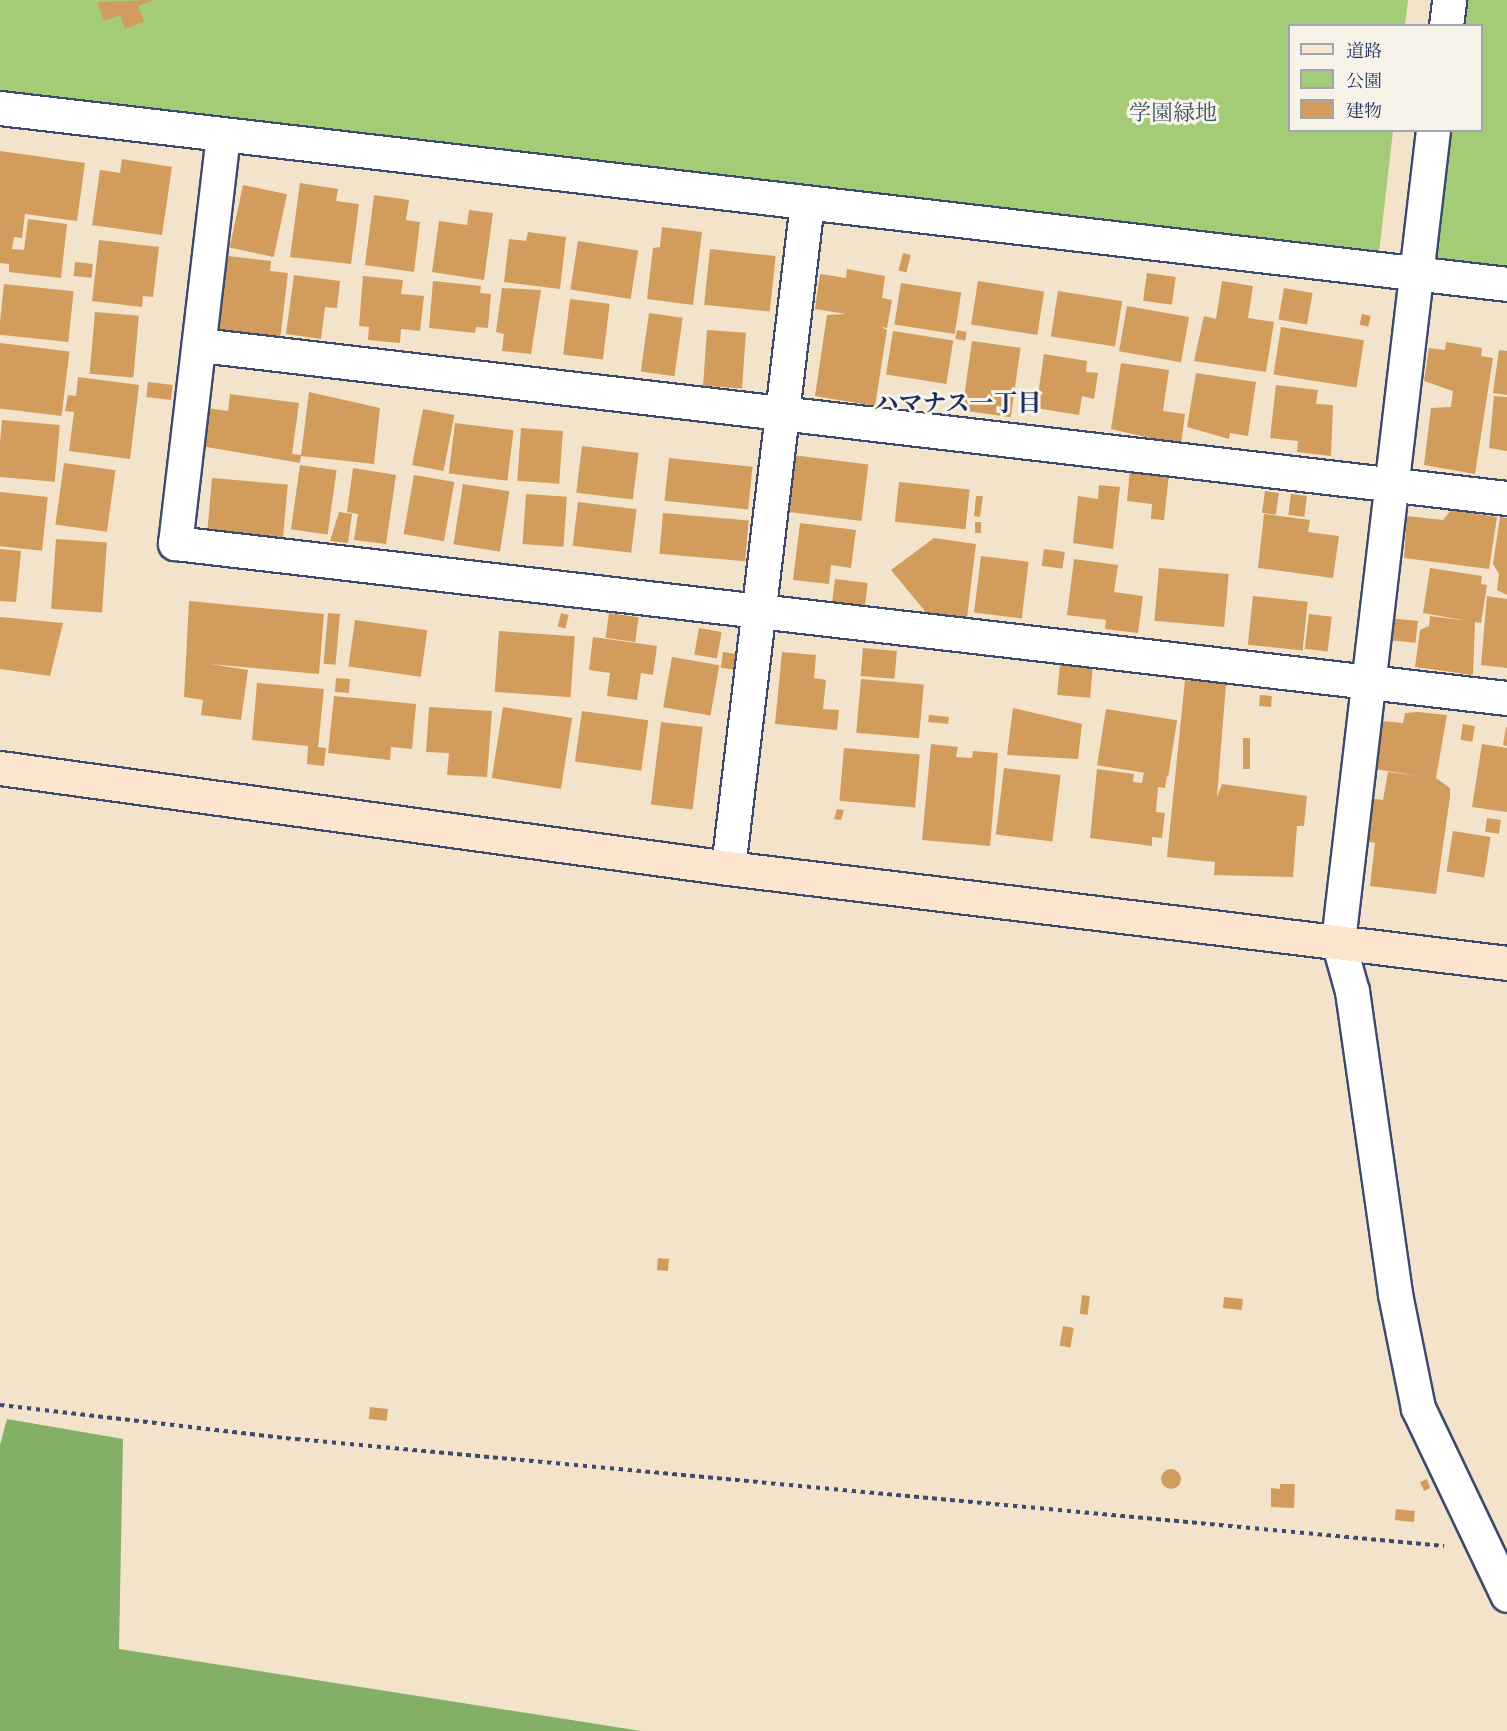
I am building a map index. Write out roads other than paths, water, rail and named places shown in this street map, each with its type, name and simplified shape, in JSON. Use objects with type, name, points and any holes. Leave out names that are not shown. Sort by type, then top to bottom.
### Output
[{"type":"street","points":[[1446,24],[1449,0]]},
{"type":"street","points":[[0,108],[1507,284]]},
{"type":"street","points":[[1433,132],[1388,483],[1338,941],[1352,991],[1395,1294],[1418,1407],[1480,1549],[1507,1595]]},
{"type":"street","points":[[223,135],[200,345],[174,543],[1507,698]]},
{"type":"street","points":[[728,868],[762,610],[807,203]]},
{"type":"street","points":[[200,345],[1507,498]]},
{"type":"street","points":[[0,768],[728,868],[1507,963]]},
{"type":"district","name":"ハマナス一丁目","points":[[958,404]]},
{"type":"park label","name":"学園緑地","points":[[1173,114]]}]
